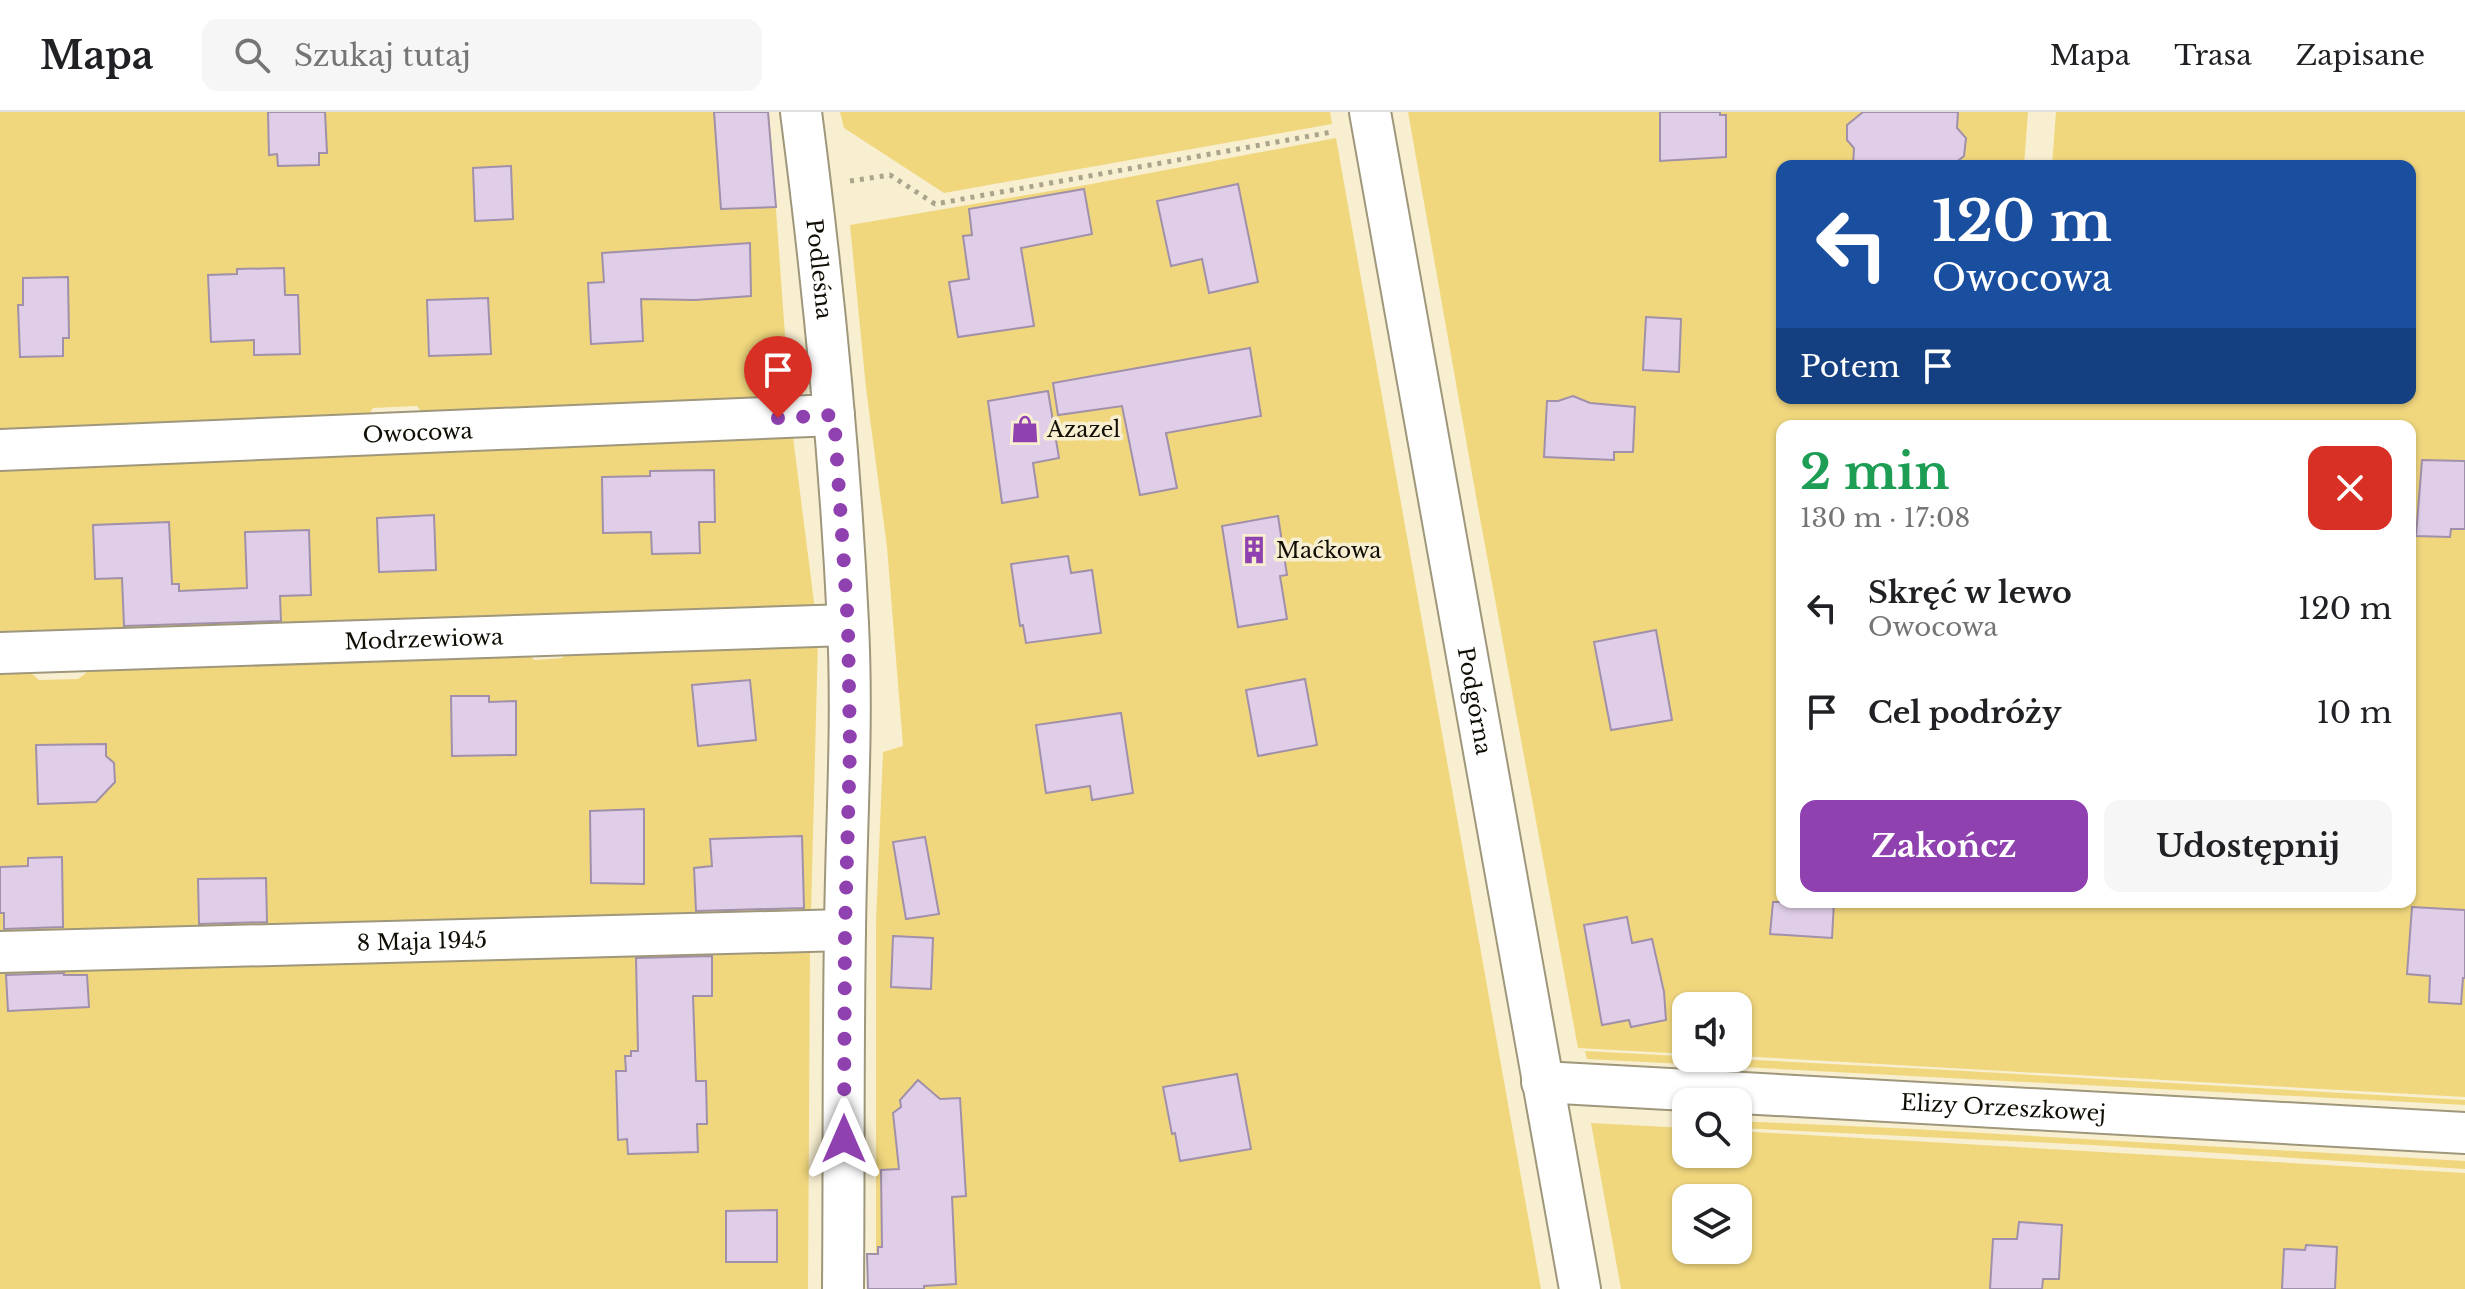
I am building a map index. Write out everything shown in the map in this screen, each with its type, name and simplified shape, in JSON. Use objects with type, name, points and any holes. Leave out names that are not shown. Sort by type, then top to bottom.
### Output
[{"type":"street","name":"Podleśna","points":[[801,112],[834,415],[848,625],[850,748],[845,930],[843,1289]]},
{"type":"street","name":"Podgórna","points":[[1357,121],[1580,1289]]},
{"type":"street","name":"Owocowa","points":[[0,450],[834,415]]},
{"type":"street","name":"Modrzewiowa","points":[[0,653],[848,625]]},
{"type":"street","name":"8 Maja 1945","points":[[0,952],[845,930]]},
{"type":"street","name":"Elizy Orzeszkowej","points":[[1542,1082],[2465,1133]]},
{"type":"path","points":[[839,183],[890,175],[935,204],[1357,121]]},
{"type":"shaded area","points":[[0,112],[769,112],[790,405],[425,417],[417,406],[373,408],[366,419],[0,435]]},
{"type":"shaded area","points":[[840,112],[1330,112],[1332,124],[944,193],[844,128]]},
{"type":"shaded area","points":[[1408,112],[2028,112],[2024,160],[1776,160],[1776,404],[2416,404],[2416,160],[2052,160],[2056,112],[2465,112],[2465,1097],[1752,1057],[1752,992],[1672,992],[1672,1053],[1578,1048]]},
{"type":"shaded area","points":[[1336,138],[1541,1289],[876,1289],[876,922],[883,752],[903,746],[887,547],[866,388],[850,225]]},
{"type":"shaded area","points":[[793,437],[815,610],[0,641],[0,466]]},
{"type":"shaded area","points":[[818,639],[811,914],[0,939],[0,672],[29,671],[39,680],[78,679],[90,670],[318,664],[337,656],[524,648],[534,660],[562,658],[573,647]]},
{"type":"shaded area","points":[[810,948],[808,1289],[0,1289],[0,966]]},
{"type":"shaded area","points":[[1585,1051],[1672,1056],[1672,1063],[1587,1059]]},
{"type":"shaded area","points":[[1752,1060],[2465,1100],[2465,1105],[1752,1068]]},
{"type":"shaded area","points":[[1752,1122],[2465,1161],[2465,1169],[2092,1145],[1752,1129]]},
{"type":"shaded area","points":[[1591,1123],[1672,1127],[1672,1168],[1752,1168],[1752,1132],[2465,1173],[2465,1289],[1621,1289]]},
{"type":"building","points":[[268,112],[325,112],[327,153],[319,153],[319,165],[278,166],[277,154],[269,155]]},
{"type":"building","points":[[714,112],[768,112],[776,207],[721,209]]},
{"type":"building","points":[[1660,112],[1720,112],[1720,115],[1726,115],[1726,157],[1660,161]]},
{"type":"building","points":[[1863,112],[1958,112],[1957,128],[1966,138],[1964,156],[1959,160],[1853,160],[1854,148],[1847,140],[1847,125]]},
{"type":"building","points":[[511,166],[513,219],[475,221],[473,168]]},
{"type":"building","points":[[1238,184],[1258,282],[1209,293],[1202,259],[1171,266],[1157,201]]},
{"type":"building","points":[[1084,189],[1092,234],[1021,248],[1034,326],[958,337],[949,282],[969,279],[963,236],[972,235],[969,209]]},
{"type":"building","points":[[750,243],[751,296],[695,300],[641,299],[643,341],[591,344],[588,283],[604,282],[602,253]]},
{"type":"building","points":[[284,268],[285,295],[298,295],[300,354],[254,355],[254,340],[211,342],[208,275],[237,274],[237,269]]},
{"type":"building","points":[[68,277],[69,338],[63,338],[63,356],[20,357],[18,305],[23,305],[23,278]]},
{"type":"building","points":[[488,298],[491,354],[429,356],[427,300]]},
{"type":"building","points":[[1646,317],[1681,319],[1679,372],[1643,370]]},
{"type":"building","points":[[1250,348],[1261,416],[1166,433],[1177,488],[1140,495],[1122,406],[1058,415],[1053,383]]},
{"type":"building","points":[[1048,391],[1059,458],[1033,463],[1038,497],[1002,503],[988,401]]},
{"type":"building","points":[[1573,396],[1590,403],[1635,407],[1633,452],[1614,452],[1614,460],[1544,457],[1547,401]]},
{"type":"building","points":[[2422,460],[2465,461],[2465,529],[2451,529],[2450,537],[2416,536]]},
{"type":"building","points":[[714,470],[715,522],[699,522],[700,553],[652,554],[651,532],[603,533],[602,477],[650,476],[650,471]]},
{"type":"building","points":[[434,515],[436,570],[379,572],[377,518]]},
{"type":"building","name":"Maćkowa","points":[[1278,516],[1287,575],[1280,576],[1287,619],[1238,627],[1222,526]]},
{"type":"building","points":[[169,522],[172,584],[179,584],[179,591],[247,588],[245,532],[309,530],[311,595],[280,596],[281,621],[124,626],[122,578],[95,579],[93,525]]},
{"type":"building","points":[[1068,556],[1071,573],[1092,570],[1101,633],[1026,643],[1023,625],[1020,626],[1011,564]]},
{"type":"building","points":[[1656,630],[1672,720],[1611,730],[1594,642]]},
{"type":"building","points":[[1305,679],[1317,745],[1258,756],[1246,690]]},
{"type":"building","points":[[750,680],[756,740],[698,746],[692,685]]},
{"type":"building","points":[[451,696],[489,696],[489,702],[516,701],[516,755],[452,756]]},
{"type":"building","points":[[1121,713],[1133,793],[1092,800],[1090,786],[1046,793],[1036,725]]},
{"type":"building","points":[[106,744],[106,756],[114,763],[115,782],[96,802],[38,804],[36,745]]},
{"type":"building","points":[[644,809],[644,884],[591,883],[590,811]]},
{"type":"building","points":[[802,836],[804,908],[696,911],[694,868],[712,866],[710,839]]},
{"type":"building","points":[[925,837],[939,914],[906,919],[893,842]]},
{"type":"building","points":[[62,857],[63,927],[4,929],[4,913],[0,913],[0,867],[28,866],[28,858]]},
{"type":"building","points":[[266,878],[267,922],[199,924],[198,879]]},
{"type":"building","points":[[1773,902],[1776,902],[1776,908],[1834,908],[1832,938],[1770,934]]},
{"type":"building","points":[[2412,908],[2465,910],[2465,978],[2461,1004],[2429,1002],[2430,976],[2407,974]]},
{"type":"building","points":[[1627,917],[1632,943],[1652,939],[1664,992],[1666,1020],[1631,1027],[1629,1020],[1602,1025],[1584,925]]},
{"type":"building","points":[[893,936],[933,938],[931,989],[891,987]]},
{"type":"building","points":[[712,956],[712,996],[693,996],[696,1081],[706,1081],[707,1124],[697,1124],[698,1152],[628,1154],[627,1139],[618,1140],[616,1071],[626,1071],[625,1056],[631,1056],[631,1051],[638,1051],[636,958]]},
{"type":"building","points":[[6,975],[87,975],[89,1007],[8,1011]]},
{"type":"building","points":[[1237,1074],[1251,1149],[1180,1161],[1163,1087]]},
{"type":"building","points":[[918,1080],[940,1099],[960,1098],[966,1196],[952,1197],[956,1284],[924,1286],[924,1289],[868,1289],[867,1254],[878,1254],[878,1247],[882,1247],[881,1170],[899,1169],[893,1113],[901,1107],[900,1100]]},
{"type":"building","points":[[777,1210],[777,1262],[726,1262],[726,1211]]},
{"type":"building","points":[[2019,1222],[2062,1225],[2059,1279],[2043,1279],[2042,1289],[1990,1289],[1993,1239],[2017,1239]]},
{"type":"building","points":[[2306,1245],[2337,1247],[2335,1289],[2282,1289],[2284,1249],[2305,1250]]},
{"type":"place","name":"Azazel","points":[[1025,429]]},
{"type":"place","name":"Maćkowa","points":[[1254,550]]},
{"type":"route","points":[[778,418],[834,415],[848,625],[850,748],[844,1139]]}]
